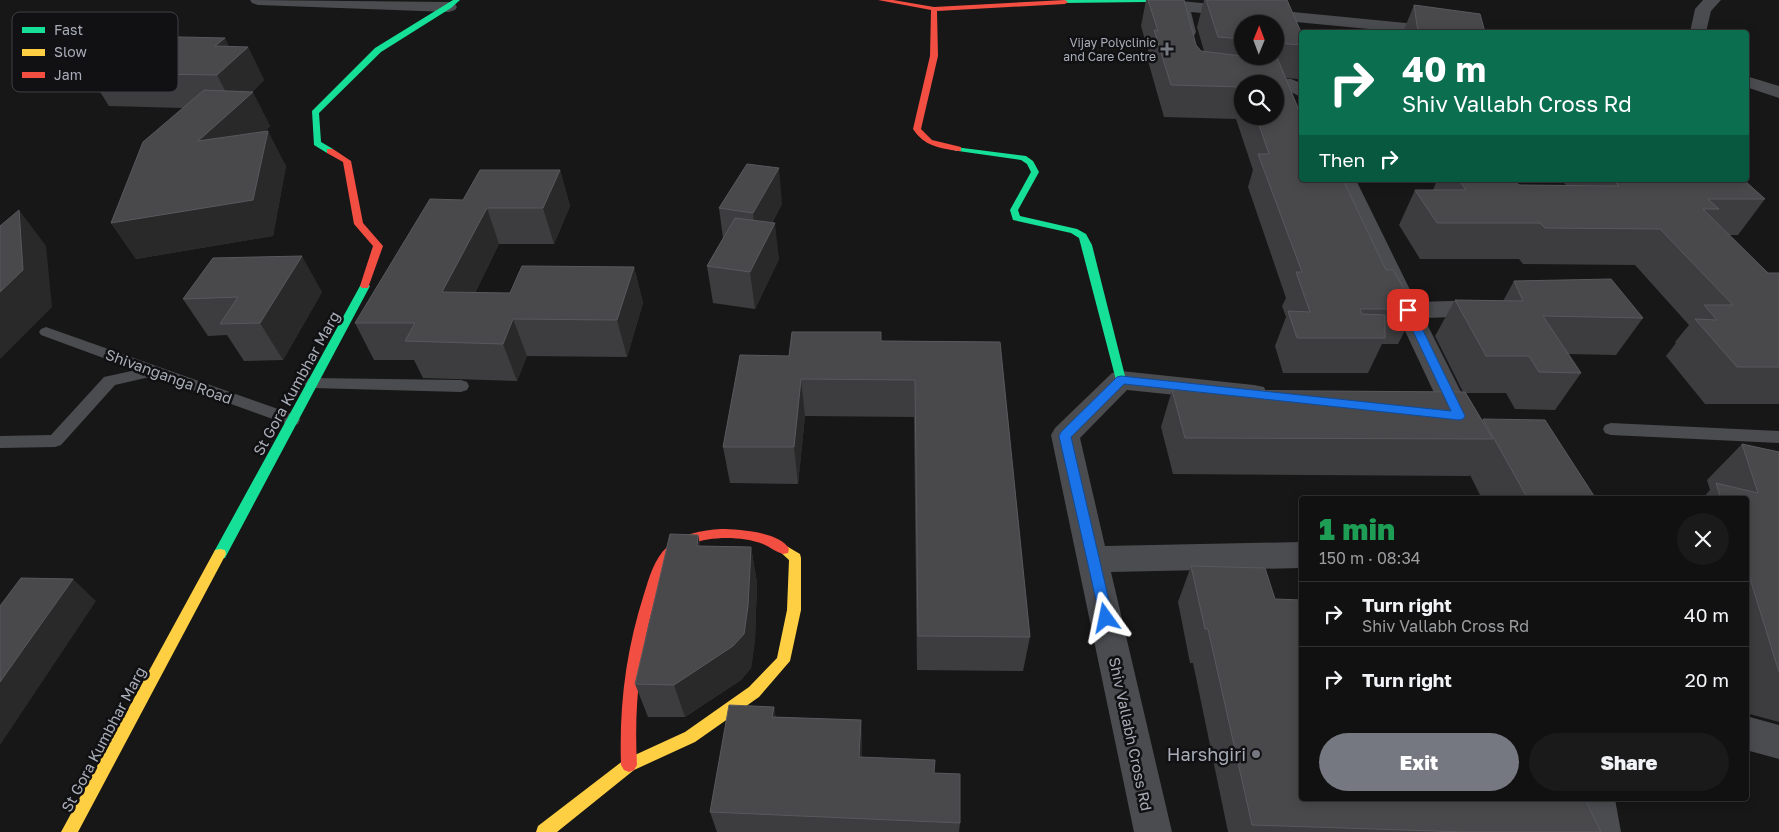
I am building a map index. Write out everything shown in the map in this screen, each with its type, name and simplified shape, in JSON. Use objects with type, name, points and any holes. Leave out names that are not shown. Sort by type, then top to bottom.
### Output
[{"type":"street","points":[[258,0],[453,4]]},
{"type":"street","points":[[881,0],[934,9],[1049,2],[1146,0],[1181,6],[1427,30]]},
{"type":"street","points":[[1263,14],[1288,0]]},
{"type":"street","points":[[1698,30],[1703,9],[1713,0]]},
{"type":"street","name":"St Gora Kumbhar Marg","points":[[69,832],[364,289],[378,246],[359,224],[347,160],[317,143],[314,113],[378,50],[453,4]]},
{"type":"street","points":[[1181,6],[1192,47]]},
{"type":"street","points":[[934,9],[936,36],[933,69],[917,130],[922,139],[938,146],[1023,158],[1030,163],[1035,172],[1014,210],[1016,218],[1074,231],[1083,236],[1087,245],[1121,380],[1280,397]]},
{"type":"street","points":[[1749,82],[1779,92]]},
{"type":"street","points":[[1284,84],[1291,85],[1299,90]]},
{"type":"street","points":[[1346,182],[1459,416],[1429,413]]},
{"type":"street","points":[[1408,310],[1507,308]]},
{"type":"street","name":"Shiv Vallabh Cross Rd","points":[[1121,380],[1065,436],[1153,832]]},
{"type":"street","points":[[544,832],[629,765],[690,737],[754,692],[783,661],[794,610],[795,558],[786,550],[767,539],[730,534],[704,535],[686,540],[670,552],[661,566],[645,613],[632,669],[626,720],[629,765]]},
{"type":"street","points":[[1093,559],[1299,556]]},
{"type":"street","points":[[1749,734],[1779,742]]},
{"type":"street","points":[[1596,801],[1602,832]]},
{"type":"lane","name":"Shivanganga Road","points":[[46,332],[292,420]]},
{"type":"lane","points":[[0,442],[55,441],[110,381],[156,372]]},
{"type":"lane","points":[[312,383],[461,386]]},
{"type":"lane","points":[[1611,429],[1779,437]]},
{"type":"building","points":[[1148,0],[1184,0],[1196,45],[1201,51],[1234,55],[1234,65],[1280,65],[1299,110],[1299,182],[1344,182],[1386,270],[1393,270],[1416,309],[1360,309],[1362,314],[1385,315],[1385,338],[1297,338],[1288,311],[1310,312],[1296,272],[1302,272],[1258,154],[1269,154],[1259,125],[1284,125],[1284,75],[1234,75],[1234,87],[1171,85],[1154,30],[1158,31]]},
{"type":"building","points":[[1206,0],[1287,0],[1300,30],[1299,45],[1284,44],[1284,15],[1234,15],[1234,38],[1218,37]]},
{"type":"building","points":[[1414,5],[1480,14],[1484,30],[1418,30]]},
{"type":"building","points":[[178,37],[225,38],[215,46],[248,47],[217,75],[178,74]]},
{"type":"building","points":[[204,90],[253,92],[198,141],[268,131],[253,200],[111,223],[143,142]]},
{"type":"building","points":[[747,164],[779,168],[753,213],[719,208]]},
{"type":"building","points":[[480,170],[560,170],[543,208],[487,208],[442,292],[510,293],[522,266],[634,267],[617,320],[513,319],[503,344],[405,341],[415,323],[355,323],[430,199],[463,200]]},
{"type":"building","points":[[1460,182],[1516,182],[1519,185],[1619,186],[1615,182],[1746,182],[1765,199],[1708,199],[1719,209],[1703,209],[1768,273],[1779,273],[1779,367],[1737,367],[1695,319],[1717,320],[1704,305],[1733,305],[1660,229],[1545,228],[1540,223],[1437,223],[1415,190],[1466,190]]},
{"type":"building","points":[[19,210],[23,270],[0,292],[0,226]]},
{"type":"building","points":[[735,218],[775,223],[750,272],[707,266]]},
{"type":"building","points":[[302,256],[260,323],[220,324],[238,297],[183,299],[213,258]]},
{"type":"building","points":[[1611,279],[1643,318],[1543,316],[1581,373],[1539,372],[1529,356],[1486,356],[1455,300],[1523,301],[1514,281]]},
{"type":"building","points":[[792,332],[881,332],[881,341],[1000,342],[1030,637],[918,636],[915,380],[801,379],[794,447],[723,447],[740,355],[789,356]]},
{"type":"building","points":[[1172,390],[1465,392],[1493,439],[1185,438]]},
{"type":"building","points":[[1483,419],[1545,420],[1594,496],[1526,496]]},
{"type":"building","points":[[1742,444],[1779,452],[1779,672],[1749,576],[1749,496],[1720,496],[1716,483],[1758,493]]},
{"type":"building","points":[[670,534],[698,535],[697,546],[751,547],[748,606],[744,634],[733,646],[674,685],[635,684]]},
{"type":"building","name":"Harshgiri","points":[[1191,566],[1265,568],[1275,599],[1299,600],[1299,801],[1586,801],[1601,832],[1464,832],[1252,825],[1208,629],[1205,629]]},
{"type":"building","points":[[21,578],[73,579],[0,682],[0,606]]},
{"type":"building","points":[[729,705],[774,707],[772,717],[861,720],[859,757],[935,760],[934,773],[960,774],[960,823],[710,812]]},
{"type":"traffic: fast","points":[[330,151],[317,143],[315,113],[378,50],[449,7],[457,0]]},
{"type":"traffic: fast","points":[[1065,2],[1146,0],[1181,6]]},
{"type":"traffic: fast","points":[[958,149],[1023,158],[1030,163],[1035,172],[1014,210],[1016,218],[1074,231],[1083,236],[1087,245],[1121,380]]},
{"type":"traffic: fast","points":[[220,554],[365,286]]},
{"type":"traffic: slow","points":[[544,832],[629,765],[690,737],[754,692],[783,661],[794,610],[795,558],[783,549]]},
{"type":"traffic: slow","points":[[69,832],[220,554]]},
{"type":"traffic: jam","points":[[881,0],[934,9],[1065,2]]},
{"type":"traffic: jam","points":[[934,9],[934,56],[917,129],[929,142],[958,149]]},
{"type":"traffic: jam","points":[[330,151],[347,161],[359,224],[378,246],[365,286]]},
{"type":"traffic: jam","points":[[629,765],[629,702],[634,661],[653,586],[660,567],[667,556],[676,547],[688,540],[701,536],[721,534],[753,536],[769,541],[783,549]]},
{"type":"place","name":"Vijay Polyclinic and Care Centre","points":[[1167,49]]},
{"type":"place","name":"Harshgiri","points":[[1256,754]]},
{"type":"route","points":[[1106,618],[1065,436],[1121,380],[1459,416],[1408,310]]}]
